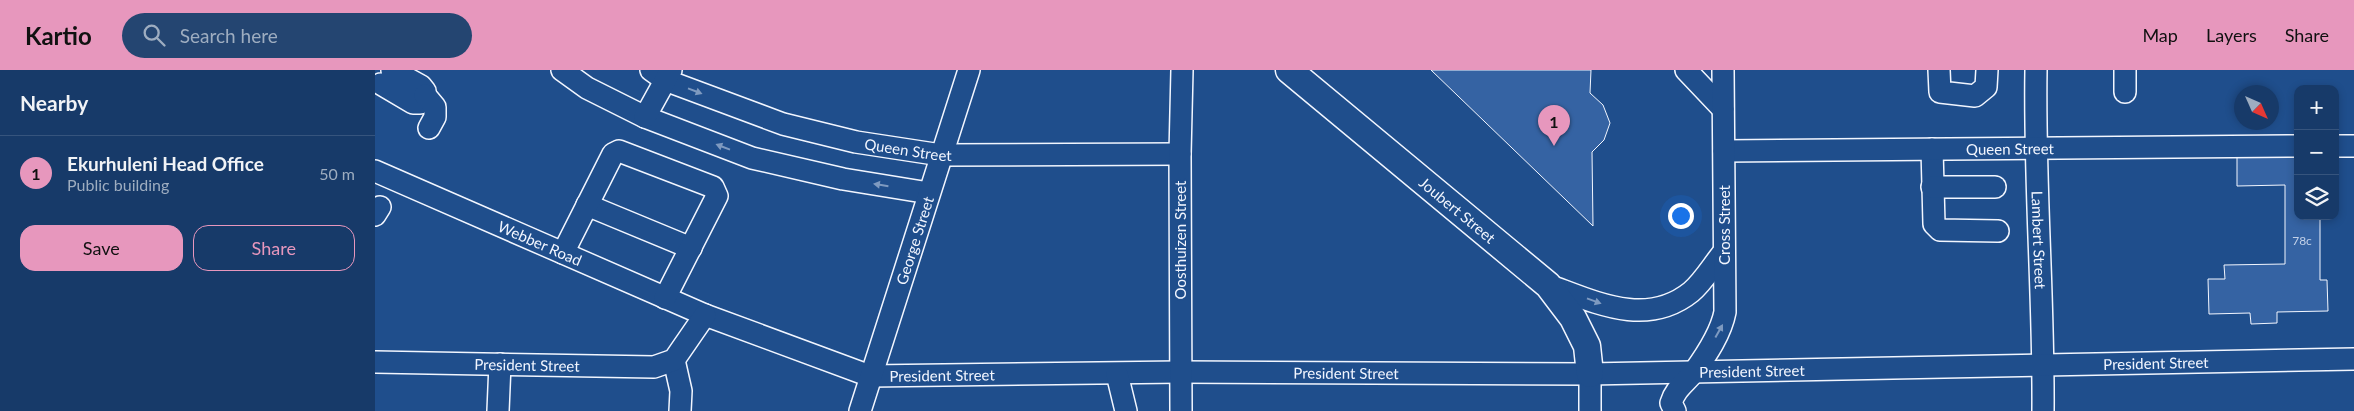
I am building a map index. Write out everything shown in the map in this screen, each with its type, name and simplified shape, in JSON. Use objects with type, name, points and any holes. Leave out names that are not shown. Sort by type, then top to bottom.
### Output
[{"type":"main road","name":"Joubert Street","points":[[1289,70],[1548,285],[1573,318],[1587,346],[1590,374]]},
{"type":"street","points":[[562,70],[587,88],[645,117],[752,158],[843,180],[929,193]]},
{"type":"street","name":"George Street","points":[[860,411],[969,70]]},
{"type":"street","name":"Oosthuizen Street","points":[[1181,411],[1180,154],[1182,70]]},
{"type":"street","points":[[1686,70],[1723,109]]},
{"type":"street","name":"Cross Street","points":[[1693,372],[1723,325],[1725,312],[1723,253],[1723,70]]},
{"type":"street","points":[[1939,70],[1940,92],[1975,96],[1986,87],[1987,70]]},
{"type":"street","name":"Lambert Street","points":[[2036,70],[2035,148],[2043,411]]},
{"type":"street","points":[[2125,70],[2125,92]]},
{"type":"street","points":[[645,117],[662,73]]},
{"type":"street","name":"Queen Street","points":[[662,73],[783,124],[856,142],[941,155],[1180,154]]},
{"type":"street","points":[[384,80],[420,95],[435,107],[435,117],[429,128]]},
{"type":"street","name":"Queen Street","points":[[1724,151],[2294,146]]},
{"type":"street","points":[[2339,146],[2354,146]]},
{"type":"street","points":[[1932,149],[1932,187],[1936,228],[1940,230],[1998,231]]},
{"type":"street","points":[[563,253],[613,154],[619,151],[713,187],[717,196],[665,298]]},
{"type":"street","name":"Webber Road","points":[[375,171],[705,315]]},
{"type":"street","points":[[1932,187],[1995,187]]},
{"type":"street","points":[[587,205],[691,248]]},
{"type":"street","points":[[1548,285],[1611,308],[1640,312],[1669,306],[1692,291],[1723,253]]},
{"type":"street","points":[[680,411],[681,391],[675,360],[705,315]]},
{"type":"street","name":"President Street","points":[[705,315],[870,376],[1180,372],[1590,374],[2354,359]]},
{"type":"street","name":"President Street","points":[[375,362],[654,367],[675,360]]},
{"type":"street","points":[[498,411],[499,364]]},
{"type":"street","points":[[1675,411],[1671,404],[1673,395],[1693,372]]},
{"type":"street","points":[[1117,374],[1126,411]]},
{"type":"street","points":[[1590,374],[1590,411]]},
{"type":"building","points":[[1431,70],[1591,70],[1590,93],[1603,105],[1610,123],[1604,140],[1592,152],[1593,226]]},
{"type":"building","points":[[2237,153],[2294,153],[2294,220],[2320,220],[2320,280],[2327,280],[2328,311],[2277,312],[2277,323],[2251,324],[2250,313],[2209,314],[2208,279],[2225,279],[2224,265],[2285,264],[2285,185],[2237,186]]},
{"type":"place","name":"Ekurhuleni Head Office","points":[[1554,146]]}]
